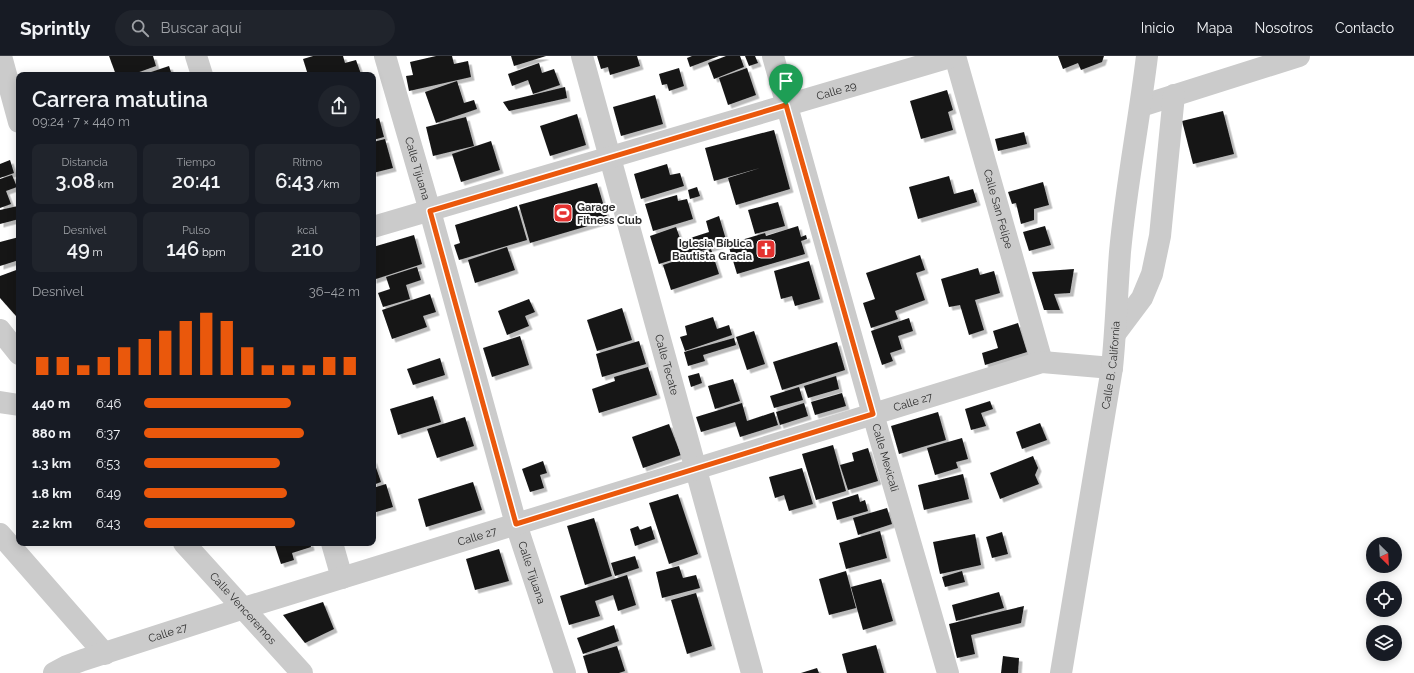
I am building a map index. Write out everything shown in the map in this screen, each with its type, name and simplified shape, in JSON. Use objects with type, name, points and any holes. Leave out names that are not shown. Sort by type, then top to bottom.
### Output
[{"type":"street","points":[[1,56],[16,111]]},
{"type":"street","points":[[196,56],[201,72]]},
{"type":"street","name":"Calle Tijuana","points":[[385,56],[430,211],[516,524],[565,673]]},
{"type":"street","name":"Calle Tecate","points":[[582,56],[752,673]]},
{"type":"street","name":"Calle Mexicali","points":[[773,56],[873,414],[948,673]]},
{"type":"street","name":"Calle 29","points":[[376,226],[955,56]]},
{"type":"street","name":"Calle San Felipe","points":[[955,56],[1042,362]]},
{"type":"street","name":"Calle B. California","points":[[1061,673],[1112,368],[1116,334],[1120,252],[1141,106],[1146,56]]},
{"type":"street","points":[[1141,106],[1299,56]]},
{"type":"street","points":[[1116,334],[1142,298],[1152,274],[1160,236],[1174,95]]},
{"type":"street","points":[[8,331],[16,348]]},
{"type":"street","name":"Calle 27","points":[[54,673],[67,666],[244,608],[1042,362],[1112,368]]},
{"type":"street","points":[[0,402],[16,405]]},
{"type":"street","points":[[0,534],[105,654]]},
{"type":"street","name":"Calle Venceremos","points":[[187,546],[302,673]]},
{"type":"street","points":[[333,546],[342,578]]},
{"type":"street","points":[[272,639],[287,673]]},
{"type":"building","points":[[109,56],[153,56],[156,66],[139,72],[115,72]]},
{"type":"building","points":[[313,56],[343,56],[345,63],[356,60],[360,72],[307,72],[303,59]]},
{"type":"building","points":[[436,56],[452,56],[454,64],[468,61],[471,77],[409,91],[406,76],[413,75],[410,62]]},
{"type":"building","points":[[511,56],[546,56],[514,66]]},
{"type":"building","points":[[597,56],[637,56],[640,66],[610,75],[608,67],[601,69]]},
{"type":"building","points":[[692,56],[719,56],[690,67],[687,58]]},
{"type":"building","points":[[726,56],[740,56],[744,67],[714,79],[708,63]]},
{"type":"building","points":[[745,56],[755,56],[758,63],[749,66]]},
{"type":"building","points":[[1058,56],[1104,56],[1102,62],[1081,70],[1078,63],[1063,69]]},
{"type":"building","points":[[539,63],[542,73],[554,69],[560,85],[533,94],[528,80],[512,86],[508,74]]},
{"type":"building","points":[[169,66],[171,72],[151,72]]},
{"type":"building","points":[[679,68],[684,86],[669,91],[667,84],[662,85],[659,74]]},
{"type":"building","points":[[747,68],[756,95],[728,105],[719,78]]},
{"type":"building","points":[[457,81],[464,103],[474,100],[477,109],[436,123],[425,92]]},
{"type":"building","points":[[565,87],[567,98],[509,111],[503,102]]},
{"type":"building","points":[[947,90],[953,110],[948,112],[953,130],[921,139],[910,101]]},
{"type":"building","points":[[655,95],[663,124],[621,136],[613,107]]},
{"type":"building","points":[[1223,111],[1234,154],[1193,164],[1182,121]]},
{"type":"building","points":[[577,114],[586,145],[550,156],[540,126]]},
{"type":"building","points":[[466,117],[474,146],[433,156],[426,127]]},
{"type":"building","points":[[379,118],[384,137],[376,139],[376,119]]},
{"type":"building","points":[[774,130],[790,189],[736,205],[728,178],[760,168],[714,181],[705,148]]},
{"type":"building","points":[[1024,132],[1027,144],[998,151],[995,139]]},
{"type":"building","points":[[385,139],[393,168],[376,172],[376,141]]},
{"type":"building","points":[[491,141],[500,170],[461,182],[452,154]]},
{"type":"building","points":[[10,160],[14,173],[0,178],[0,164]]},
{"type":"building","points":[[667,164],[670,175],[680,173],[684,186],[641,199],[634,174]]},
{"type":"building","points":[[12,175],[16,187],[6,191],[11,204],[0,208],[0,179]]},
{"type":"building","points":[[949,176],[954,194],[973,189],[977,202],[918,219],[909,187]]},
{"type":"building","points":[[1043,182],[1049,205],[1034,209],[1034,220],[1021,224],[1016,203],[1012,204],[1008,192]]},
{"type":"building","name":"Garage Fitness Club","points":[[597,183],[608,220],[530,243],[519,205]]},
{"type":"building","points":[[697,187],[700,196],[690,199],[688,190]]},
{"type":"building","points":[[677,195],[678,201],[687,199],[693,219],[653,231],[645,204]]},
{"type":"building","points":[[778,202],[785,226],[755,234],[748,210]]},
{"type":"building","points":[[16,206],[16,220],[0,224],[0,210]]},
{"type":"building","points":[[517,206],[527,240],[459,260],[454,245],[460,243],[455,225]]},
{"type":"building","points":[[719,216],[727,243],[659,264],[650,236],[676,227],[681,241],[709,232],[706,221]]},
{"type":"building","name":"Iglesia Bíblica Bautista Gracia","points":[[798,226],[801,237],[806,235],[807,239],[801,241],[805,254],[737,274],[728,244],[765,233],[766,236]]},
{"type":"building","points":[[1045,226],[1051,245],[1029,251],[1023,232]]},
{"type":"building","points":[[414,235],[422,264],[376,279],[376,246]]},
{"type":"building","points":[[16,238],[16,261],[0,266],[0,242]]},
{"type":"building","points":[[507,247],[515,270],[475,283],[468,260]]},
{"type":"building","points":[[711,249],[719,274],[671,290],[663,265]]},
{"type":"building","points":[[920,255],[925,270],[916,273],[925,300],[895,311],[898,319],[871,328],[863,303],[875,299],[866,273]]},
{"type":"building","points":[[809,261],[820,299],[795,306],[792,296],[781,299],[774,271]]},
{"type":"building","points":[[417,267],[421,280],[406,285],[410,299],[383,307],[378,293],[390,289],[386,277]]},
{"type":"building","points":[[978,268],[980,275],[994,271],[1000,293],[975,300],[984,330],[969,335],[960,305],[949,307],[941,279]]},
{"type":"building","points":[[1074,269],[1070,293],[1054,294],[1060,310],[1044,310],[1032,272]]},
{"type":"building","points":[[16,270],[16,316],[0,298],[0,276]]},
{"type":"building","points":[[430,294],[436,312],[423,316],[427,327],[392,339],[382,310]]},
{"type":"building","points":[[529,299],[535,312],[525,316],[529,326],[507,335],[498,311]]},
{"type":"building","points":[[622,308],[632,340],[597,351],[587,320]]},
{"type":"building","points":[[713,317],[717,329],[729,325],[732,335],[685,351],[680,337],[687,335],[685,326]]},
{"type":"building","points":[[909,318],[913,331],[898,336],[902,349],[890,353],[893,361],[882,365],[871,331]]},
{"type":"building","points":[[1018,323],[1027,352],[985,365],[982,353],[998,348],[993,331]]},
{"type":"building","points":[[754,331],[765,364],[747,370],[736,337]]},
{"type":"building","points":[[520,336],[529,365],[492,377],[483,348]]},
{"type":"building","points":[[734,338],[736,345],[703,355],[705,361],[688,366],[684,352]]},
{"type":"building","points":[[639,341],[646,364],[602,377],[596,354]]},
{"type":"building","points":[[837,342],[845,370],[782,390],[773,362]]},
{"type":"building","points":[[440,358],[445,375],[413,385],[407,369]]},
{"type":"building","points":[[648,367],[657,395],[599,413],[592,389],[615,381],[614,377]]},
{"type":"building","points":[[699,373],[702,383],[691,387],[688,376]]},
{"type":"building","points":[[836,376],[839,389],[808,398],[804,386]]},
{"type":"building","points":[[733,379],[740,401],[715,409],[708,386]]},
{"type":"building","points":[[799,387],[803,400],[774,408],[770,396]]},
{"type":"building","points":[[842,393],[846,406],[815,415],[811,402]]},
{"type":"building","points":[[433,396],[441,422],[398,435],[390,409]]},
{"type":"building","points":[[990,401],[993,409],[981,413],[986,426],[971,430],[965,409]]},
{"type":"building","points":[[742,403],[747,421],[774,412],[778,425],[740,437],[735,422],[701,432],[696,417]]},
{"type":"building","points":[[804,403],[808,416],[780,425],[776,412]]},
{"type":"building","points":[[938,412],[946,440],[899,454],[891,426]]},
{"type":"building","points":[[465,417],[474,446],[437,458],[427,429]]},
{"type":"building","points":[[1040,423],[1047,440],[1022,449],[1016,432]]},
{"type":"building","points":[[669,424],[681,455],[643,468],[632,437]]},
{"type":"building","points":[[962,438],[968,459],[956,462],[958,468],[935,475],[927,448]]},
{"type":"building","points":[[833,445],[846,491],[816,500],[802,454]]},
{"type":"building","points":[[868,448],[878,481],[848,490],[840,465],[854,461],[852,453]]},
{"type":"building","points":[[1033,456],[1038,468],[1035,475],[1039,484],[1000,499],[990,473]]},
{"type":"building","points":[[543,461],[547,473],[540,475],[544,488],[530,492],[522,469]]},
{"type":"building","points":[[376,468],[381,482],[376,484]]},
{"type":"building","points":[[802,468],[813,504],[789,511],[784,495],[775,498],[769,477]]},
{"type":"building","points":[[963,474],[969,499],[924,510],[918,485]]},
{"type":"building","points":[[473,482],[482,510],[426,527],[418,499]]},
{"type":"building","points":[[386,484],[393,507],[376,512],[376,487]]},
{"type":"building","points":[[678,494],[698,554],[669,564],[649,503]]},
{"type":"building","points":[[858,494],[860,502],[865,500],[868,511],[837,520],[832,502]]},
{"type":"building","points":[[887,508],[892,524],[858,535],[853,518]]},
{"type":"building","points":[[594,518],[612,576],[585,585],[567,526]]},
{"type":"building","points":[[638,526],[640,530],[651,526],[655,539],[635,546],[630,529]]},
{"type":"building","points":[[880,531],[887,558],[846,569],[839,543]]},
{"type":"building","points":[[1002,532],[1008,554],[992,558],[986,537]]},
{"type":"building","points":[[975,534],[981,565],[940,574],[933,542]]},
{"type":"building","points":[[275,546],[311,546],[292,553],[294,560],[281,564]]},
{"type":"building","points":[[499,549],[509,581],[475,590],[466,559]]},
{"type":"building","points":[[635,556],[639,568],[615,576],[611,563]]},
{"type":"building","points":[[679,566],[683,578],[696,575],[700,588],[662,598],[656,572]]},
{"type":"building","points":[[846,571],[856,608],[829,615],[819,579]]},
{"type":"building","points":[[962,571],[965,582],[945,587],[942,577]]},
{"type":"building","points":[[627,575],[636,605],[618,611],[613,595],[595,601],[600,616],[569,625],[560,596]]},
{"type":"building","points":[[881,579],[893,621],[863,630],[851,587]]},
{"type":"building","points":[[999,592],[1004,608],[956,621],[952,605]]},
{"type":"building","points":[[696,593],[712,646],[687,654],[671,600]]},
{"type":"building","points":[[323,602],[334,629],[305,643],[283,615]]},
{"type":"building","points":[[1024,606],[1021,623],[971,635],[975,654],[957,658],[949,624]]},
{"type":"building","points":[[614,625],[619,641],[583,654],[577,638]]},
{"type":"building","points":[[876,645],[884,673],[847,673],[842,654]]},
{"type":"building","points":[[617,646],[625,671],[619,673],[588,673],[583,656]]},
{"type":"building","points":[[1003,656],[1019,658],[1018,673],[1001,673]]},
{"type":"building","points":[[817,668],[819,673],[801,673]]},
{"type":"place","name":"Garage Fitness Club","points":[[563,213]]},
{"type":"place","name":"Iglesia Bíblica Bautista Gracia","points":[[766,249]]},
{"type":"route","points":[[786,105],[873,414],[516,524],[430,211],[786,105]]}]
